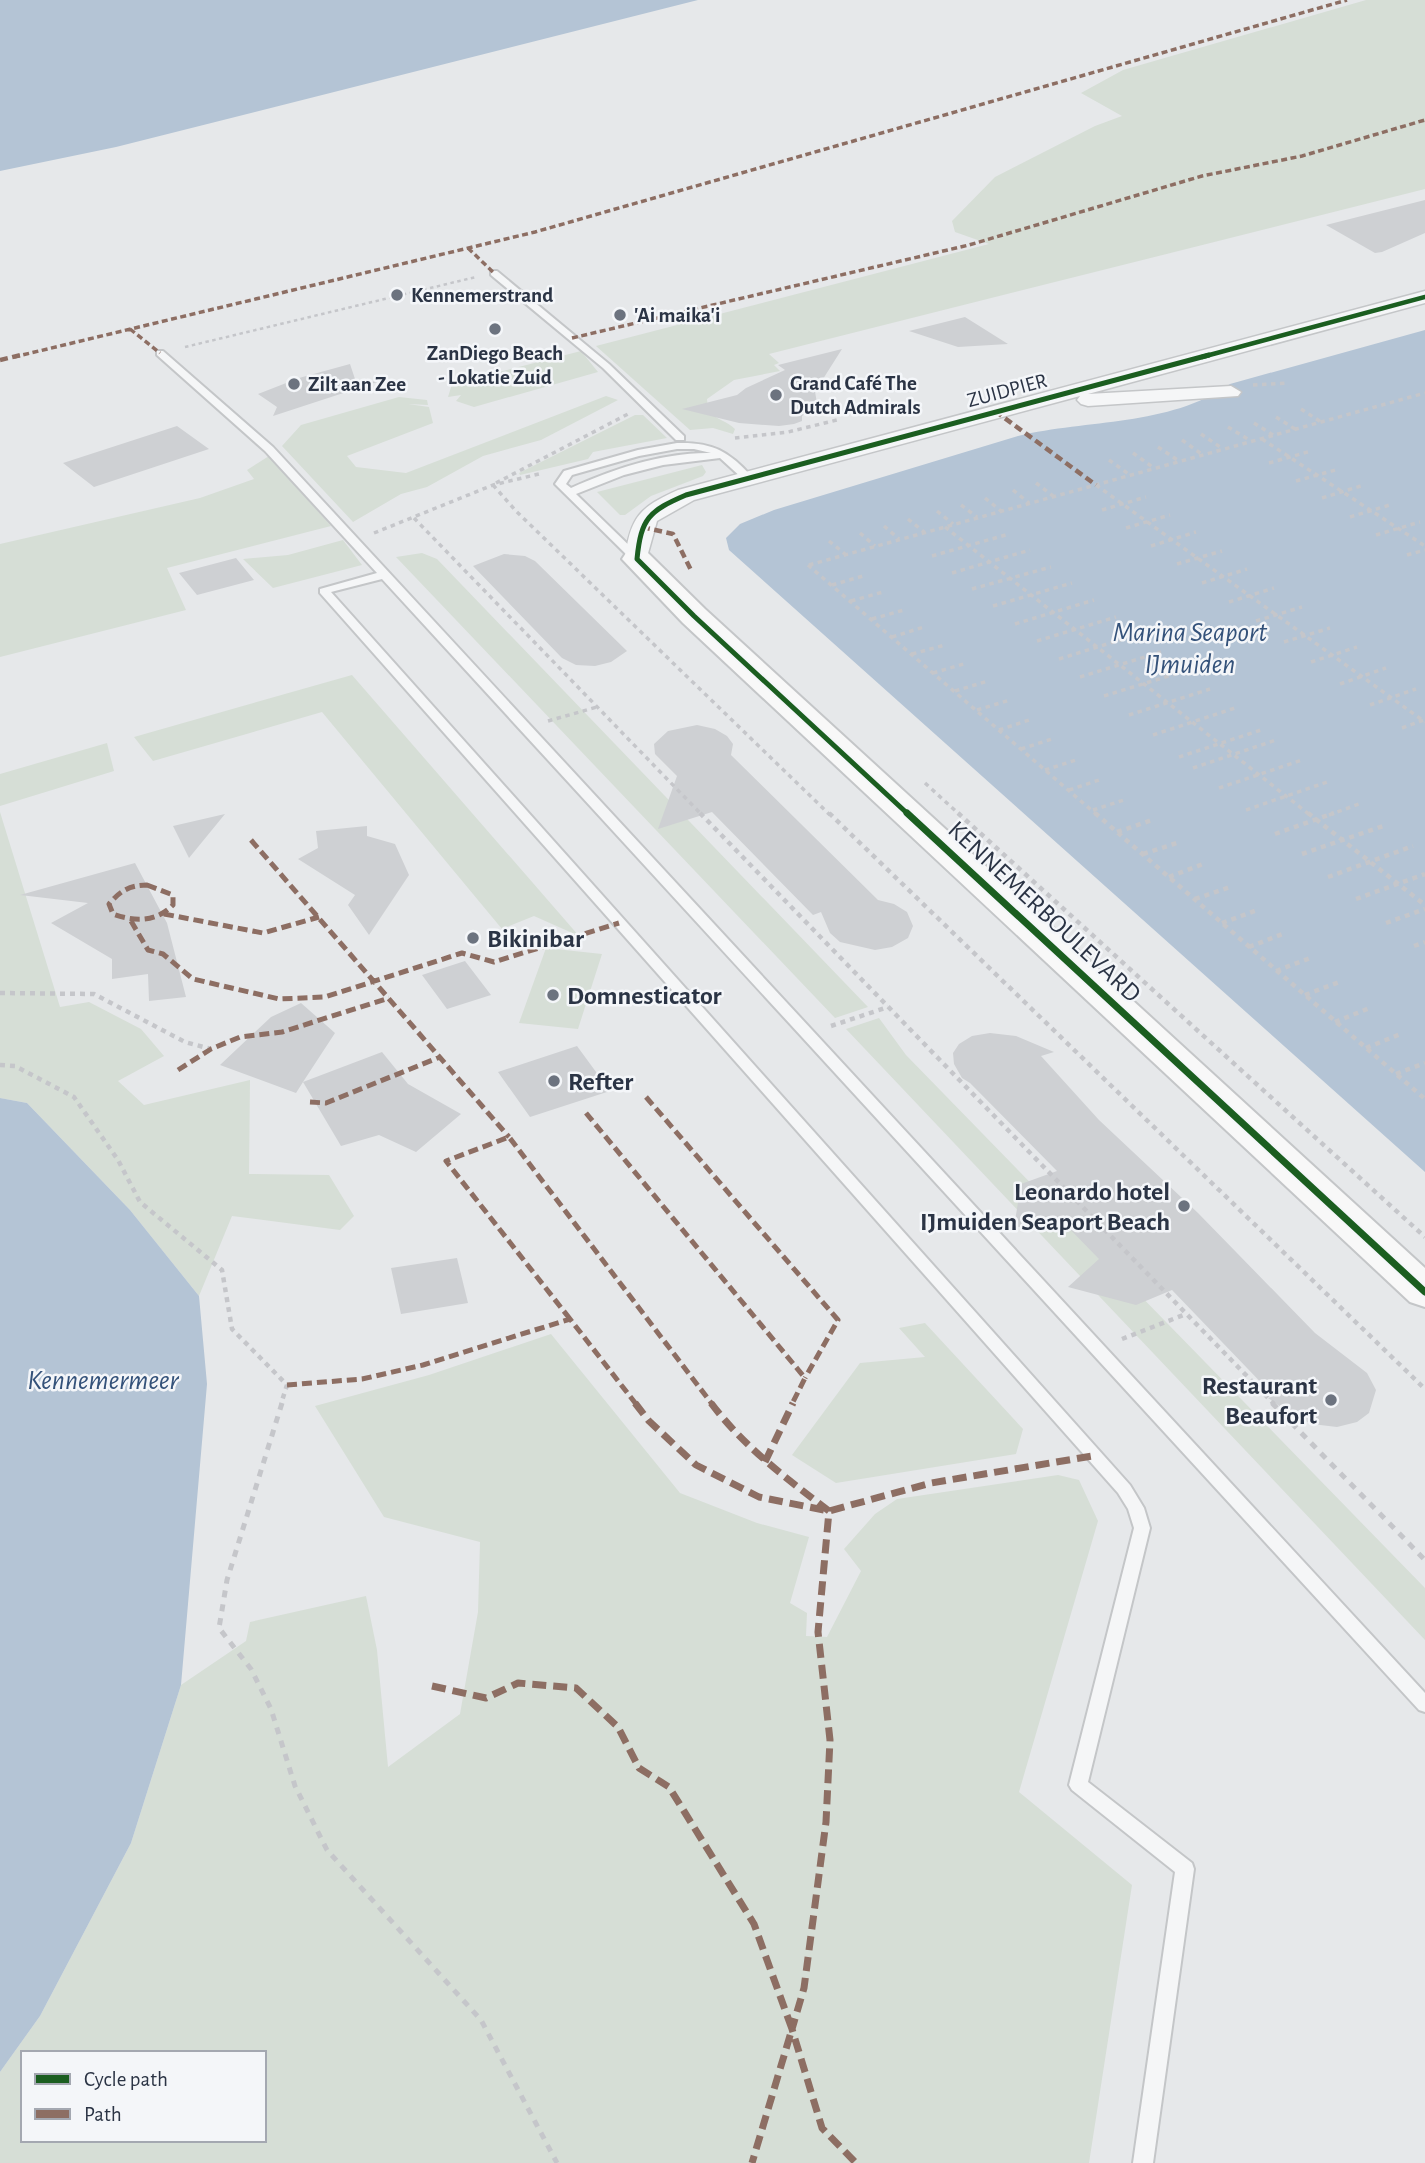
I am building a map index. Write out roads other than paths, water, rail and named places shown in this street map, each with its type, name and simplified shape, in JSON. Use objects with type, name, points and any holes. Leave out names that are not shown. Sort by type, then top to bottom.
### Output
[{"type":"street","name":"ZUIDPIER","points":[[637,559],[639,533],[651,510],[687,495],[1425,297]]},
{"type":"street","points":[[1024,403],[1231,392]]},
{"type":"street","name":"KENNEMERBOULEVARD","points":[[637,559],[704,626],[1425,1292]]},
{"type":"lane","points":[[494,273],[606,366],[680,438]]},
{"type":"lane","points":[[160,353],[269,449],[1425,1705]]},
{"type":"lane","points":[[723,457],[702,454],[687,457],[591,482],[569,493],[560,484],[568,473],[677,446],[711,448],[723,457],[747,477]]},
{"type":"lane","name":"KENNEMERBOULEVARD","points":[[569,493],[637,559]]},
{"type":"lane","points":[[383,575],[324,591],[1124,1489],[1136,1508],[1142,1528],[1078,1785],[1185,1869],[1143,2163]]},
{"type":"water","points":[[0,0],[698,0],[116,147],[0,171]]},
{"type":"water","name":"Marina Seaport IJmuiden","points":[[1425,330],[1425,1172],[729,550],[726,538],[740,524],[774,510],[1018,436],[1127,420],[1181,408],[1230,384]]},
{"type":"water","name":"Kennemermeer","points":[[0,1098],[27,1103],[130,1210],[199,1296],[207,1384],[181,1685],[131,1843],[40,2016],[0,2072]]},
{"type":"place","name":"Kennemerstrand","points":[[397,295]]},
{"type":"place","name":"'Ai maika'i","points":[[620,315]]},
{"type":"place","name":"ZanDiego Beach - Lokatie Zuid","points":[[495,329]]},
{"type":"place","name":"Zilt aan Zee","points":[[294,384]]},
{"type":"place","name":"Grand Café The Dutch Admirals","points":[[776,395]]},
{"type":"place","name":"Bikinibar","points":[[473,938]]},
{"type":"place","name":"Domnesticator","points":[[553,995]]},
{"type":"place","name":"Refter","points":[[554,1081]]},
{"type":"place","name":"Leonardo hotel IJmuiden Seaport Beach","points":[[1184,1206]]},
{"type":"place","name":"Restaurant Beaufort","points":[[1331,1400]]}]
